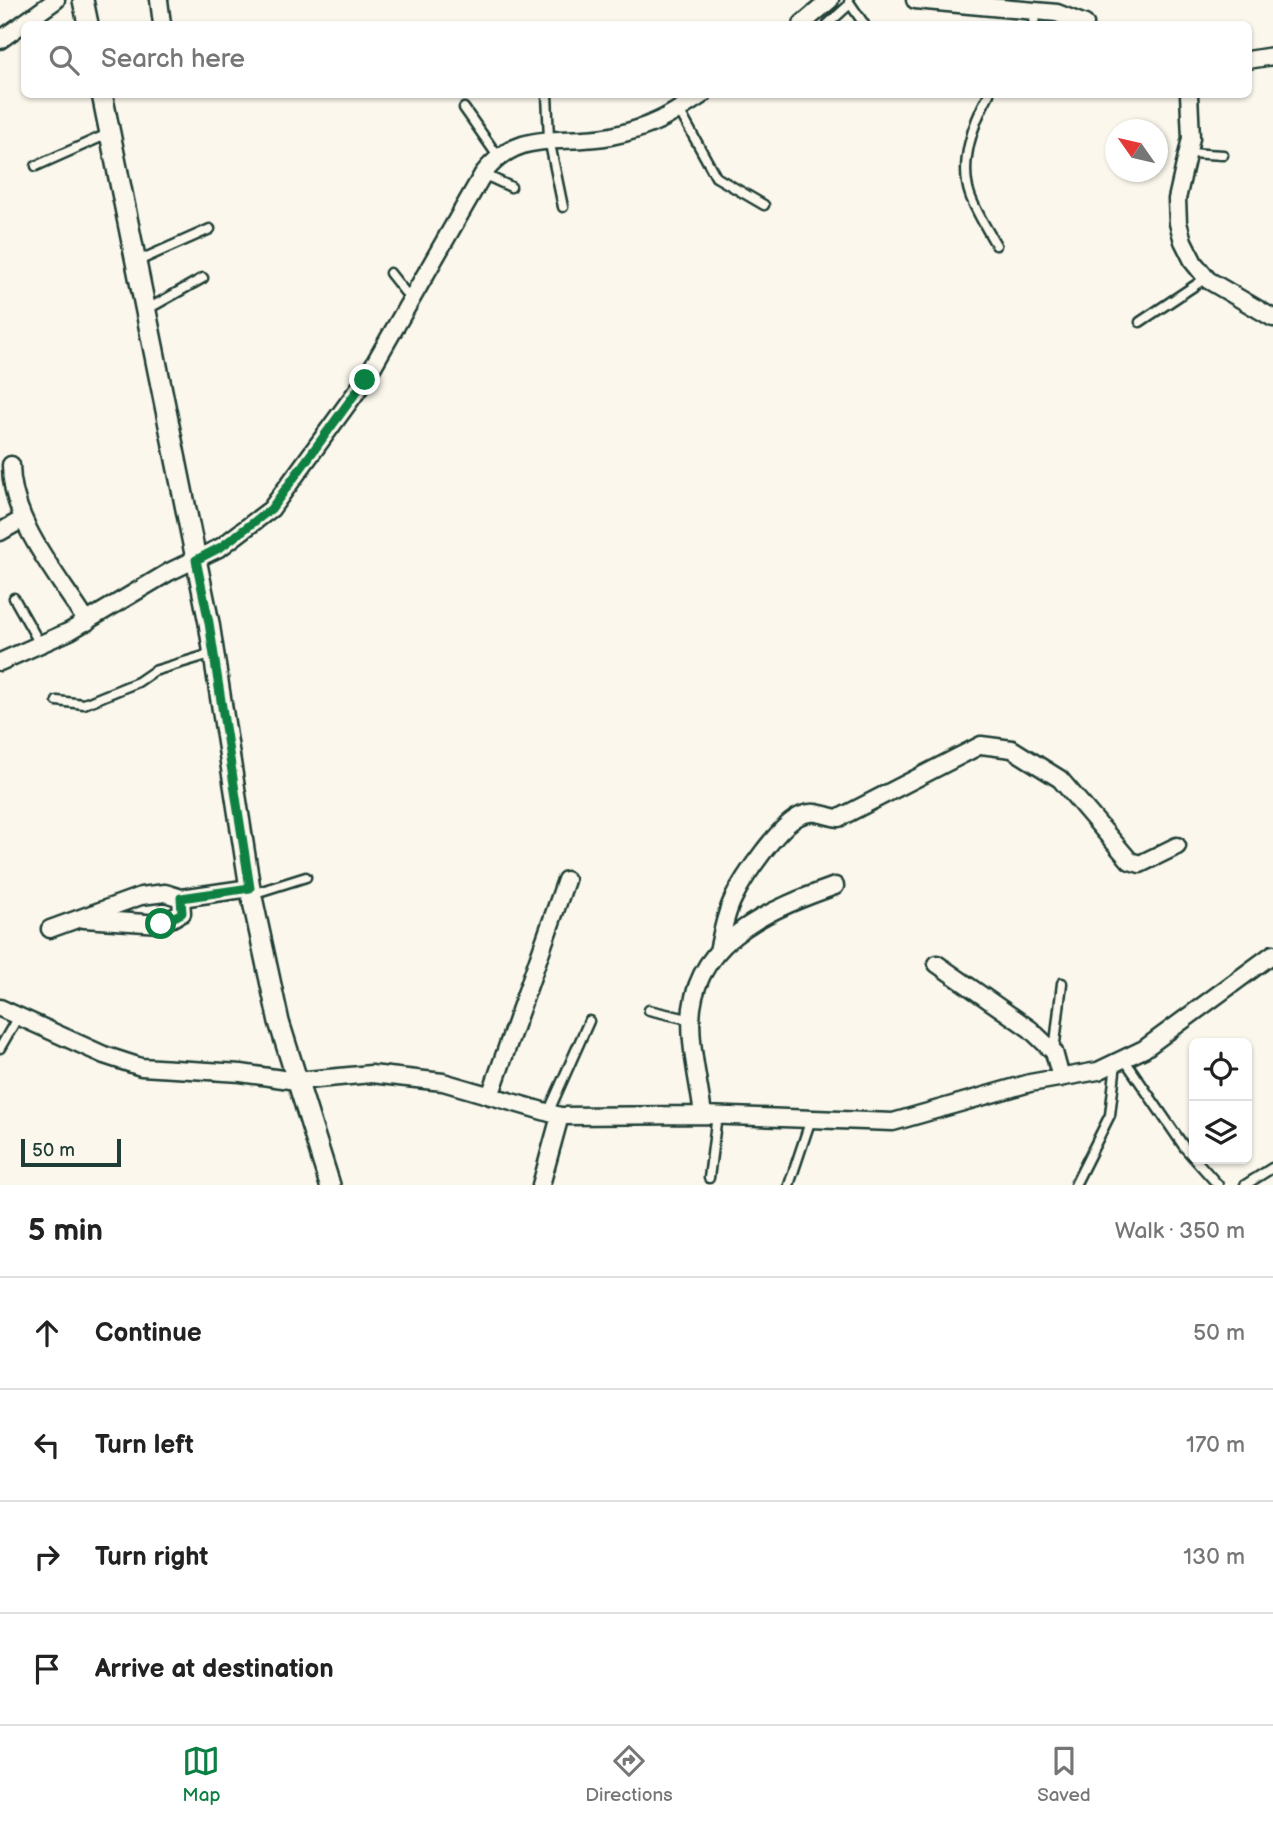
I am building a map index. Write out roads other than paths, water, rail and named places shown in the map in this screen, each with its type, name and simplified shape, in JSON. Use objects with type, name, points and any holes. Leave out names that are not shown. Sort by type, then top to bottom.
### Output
[{"type":"street","points":[[27,21],[57,0]]},
{"type":"street","points":[[159,0],[162,21]]},
{"type":"street","points":[[806,21],[830,0]]},
{"type":"street","points":[[915,0],[949,2],[1036,18],[1057,13],[1077,21]]},
{"type":"street","points":[[87,1],[88,21]]},
{"type":"street","points":[[0,40],[21,25]]},
{"type":"street","points":[[1252,59],[1273,55]]},
{"type":"street","points":[[103,98],[138,261],[214,653],[251,891],[279,1022],[330,1185]]},
{"type":"street","points":[[0,662],[87,622],[221,547],[271,509],[365,380],[483,174],[497,155],[516,146],[549,139],[608,136],[657,124],[697,98]]},
{"type":"street","points":[[1189,98],[1189,153],[1177,199],[1178,223],[1194,263],[1206,278],[1226,293],[1273,318]]},
{"type":"street","points":[[11,465],[11,487],[23,519],[87,622]]},
{"type":"street","points":[[0,532],[23,519]]},
{"type":"street","points":[[718,951],[732,900],[742,883],[782,830],[801,815],[818,812],[839,818],[981,745],[1012,749],[1060,779],[1130,861],[1140,864],[1177,846]]},
{"type":"street","points":[[490,1096],[566,880]]},
{"type":"street","points":[[710,1115],[692,1020],[695,994],[707,966],[737,933],[777,907],[835,886]]},
{"type":"street","points":[[50,929],[141,896],[165,893],[181,898],[251,891]]},
{"type":"street","points":[[80,919],[161,924],[182,913],[181,898]]},
{"type":"street","points":[[0,1008],[104,1055],[141,1067],[242,1073],[296,1081],[371,1074],[443,1082],[554,1115],[710,1115],[893,1122],[1030,1083],[1098,1071],[1144,1049],[1271,959]]},
{"type":"street","points":[[937,964],[1030,1029],[1054,1052],[1061,1078]]},
{"type":"street","points":[[541,1185],[554,1115]]},
{"type":"lane","points":[[831,21],[848,2],[861,21]]},
{"type":"lane","points":[[547,98],[549,139],[563,207]]},
{"type":"lane","points":[[987,98],[973,127],[965,169],[970,195],[996,245]]},
{"type":"lane","points":[[464,108],[497,155]]},
{"type":"lane","points":[[679,110],[716,177],[764,205]]},
{"type":"lane","points":[[36,166],[110,133]]},
{"type":"lane","points":[[1189,153],[1223,155]]},
{"type":"lane","points":[[483,174],[511,187]]},
{"type":"lane","points":[[138,261],[209,229]]},
{"type":"lane","points":[[390,273],[412,301]]},
{"type":"lane","points":[[146,310],[204,278]]},
{"type":"lane","points":[[1140,322],[1206,278]]},
{"type":"lane","points":[[14,598],[40,644]]},
{"type":"lane","points":[[57,701],[84,704],[119,691],[154,671],[214,653]]},
{"type":"lane","points":[[251,891],[306,877]]},
{"type":"lane","points":[[1054,1052],[1062,983]]},
{"type":"lane","points":[[649,1010],[692,1020]]},
{"type":"lane","points":[[0,1048],[19,1015]]},
{"type":"lane","points":[[554,1115],[589,1021]]},
{"type":"lane","points":[[1075,1185],[1110,1115],[1120,1061]]},
{"type":"lane","points":[[1120,1061],[1185,1148],[1218,1185]]},
{"type":"lane","points":[[709,1178],[710,1115]]},
{"type":"lane","points":[[789,1185],[811,1119]]},
{"type":"lane","points":[[1245,1185],[1272,1168]]}]
